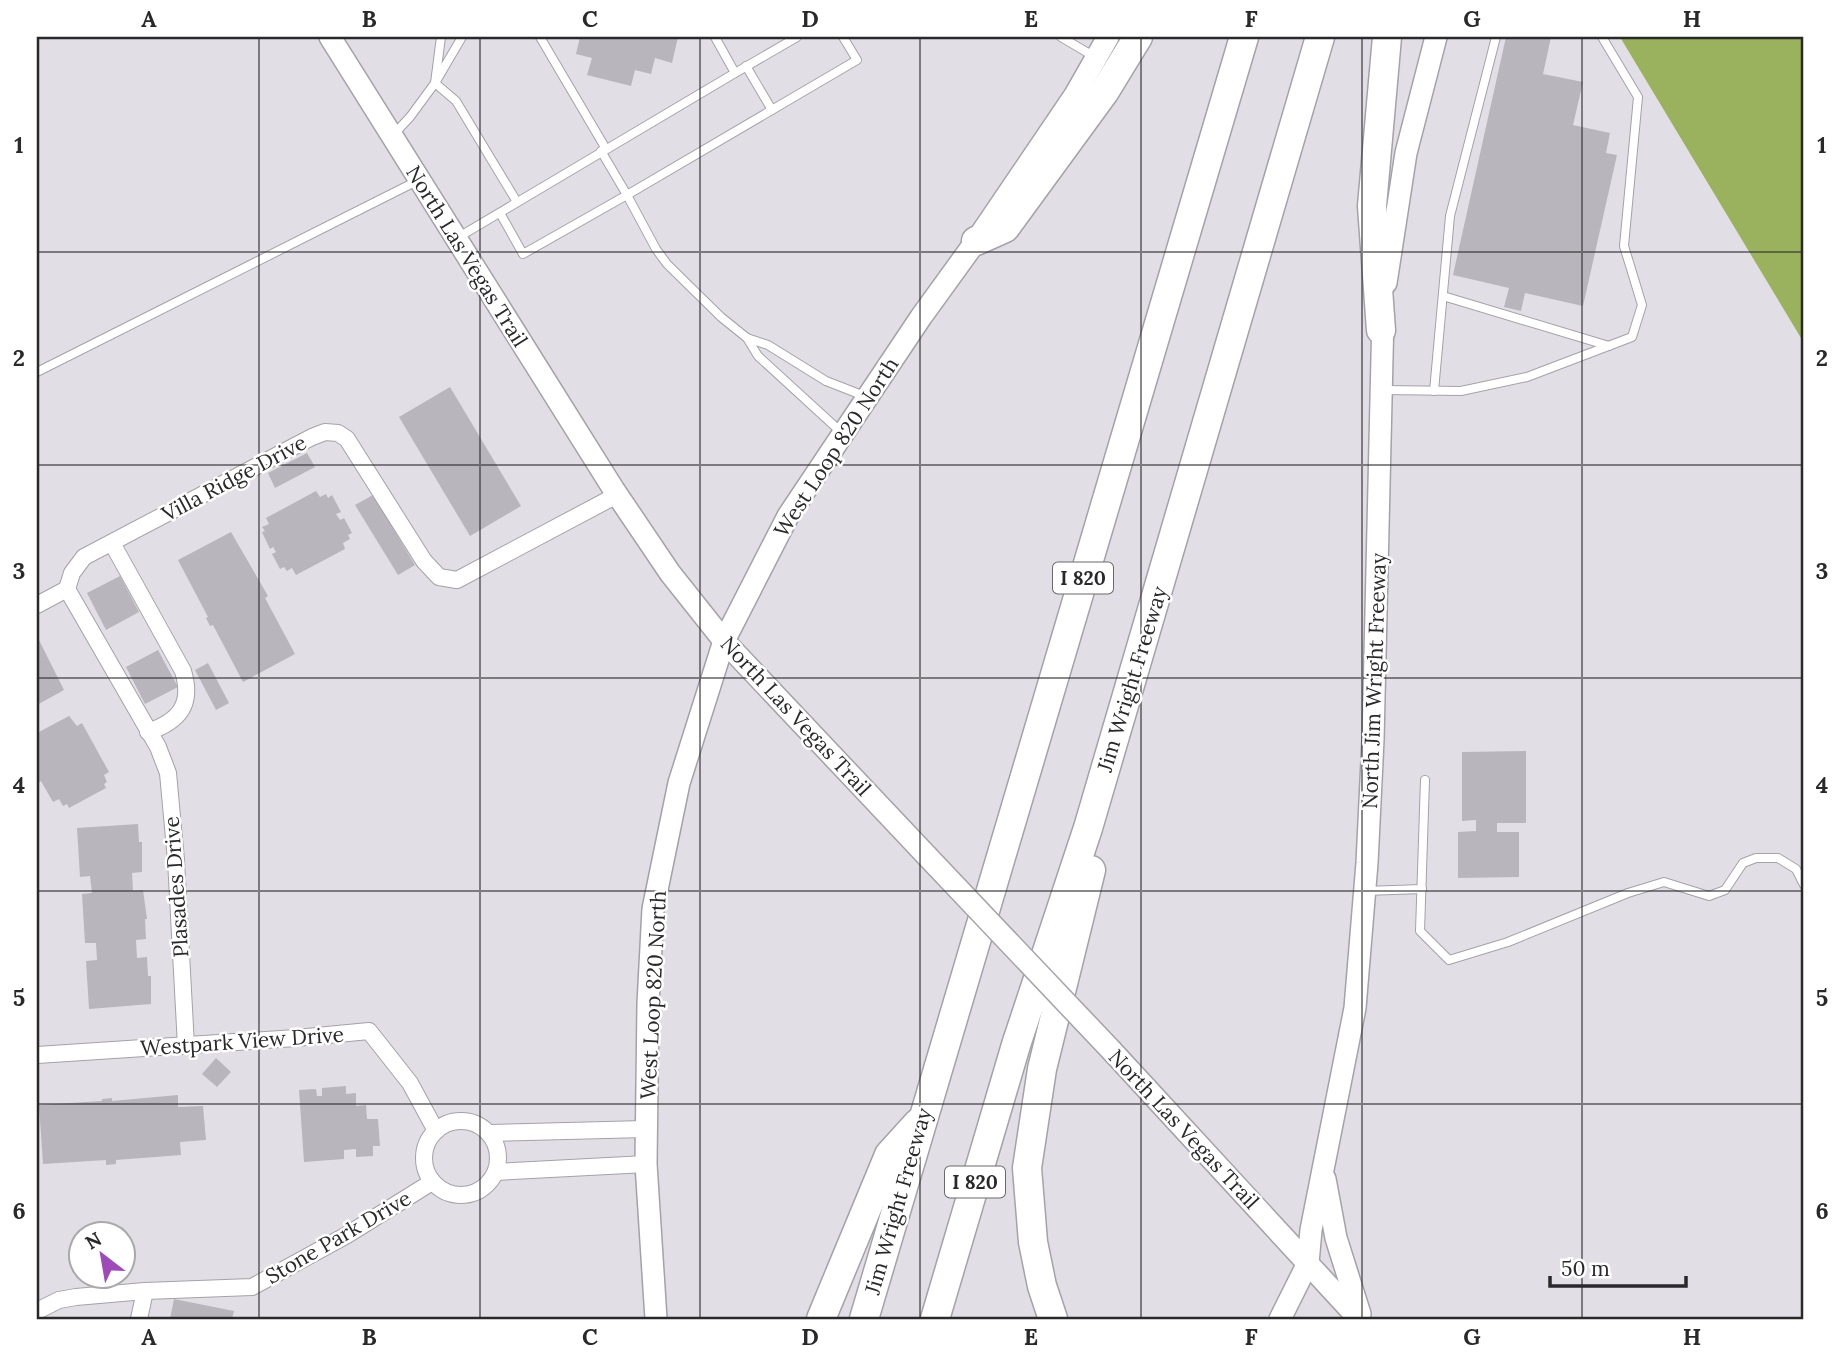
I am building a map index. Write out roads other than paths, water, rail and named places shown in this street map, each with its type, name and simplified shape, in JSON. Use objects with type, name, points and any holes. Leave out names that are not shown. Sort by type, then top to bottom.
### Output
[{"type":"highway","points":[[976,241],[1005,228],[1105,91],[1138,37]]},
{"type":"highway","name":"Jim Wright Freeway","points":[[864,1319],[1244,37]]},
{"type":"highway","name":"Jim Wright Freeway","points":[[935,1319],[1016,1045],[1088,828],[1320,37]]},
{"type":"highway","points":[[1381,330],[1372,206],[1387,37]]},
{"type":"highway","points":[[1054,1319],[1042,1286],[1033,1242],[1027,1168],[1042,1069],[1094,857],[1088,828]]},
{"type":"highway","points":[[821,1319],[890,1155],[923,1118]]},
{"type":"main road","name":"North Las Vegas Trail","points":[[330,37],[617,495],[670,573],[724,641],[1361,1319]]},
{"type":"main road","name":"West Loop 820 North","points":[[656,1319],[645,1129],[653,909],[679,783],[724,641],[788,516],[921,317],[1075,95],[1108,37]]},
{"type":"main road","name":"North Jim Wright Freeway","points":[[1280,1319],[1308,1263],[1311,1230],[1355,1008],[1365,891],[1373,740],[1381,330],[1395,212],[1406,153],[1436,37]]},
{"type":"main road","points":[[1323,1169],[1336,1238],[1361,1319]]},
{"type":"street","name":"Villa Ridge Drive","points":[[67,589],[72,573],[84,557],[312,436],[325,432],[338,433],[355,448],[424,561],[439,577],[457,580],[617,495]]},
{"type":"street","points":[[111,543],[183,671],[186,683],[188,696],[185,707],[163,727],[148,733]]},
{"type":"street","points":[[37,605],[67,589]]},
{"type":"street","name":"Plasades Drive","points":[[67,589],[158,747],[168,773],[176,860],[186,1046]]},
{"type":"street","name":"Westpark View Drive","points":[[37,1055],[369,1031],[410,1083],[436,1131]]},
{"type":"street","points":[[457,1121],[480,1125],[489,1133],[498,1151],[496,1172],[482,1189],[461,1196],[450,1194],[432,1182],[426,1172],[425,1150],[436,1131],[457,1121]]},
{"type":"street","points":[[489,1133],[645,1129]]},
{"type":"street","points":[[496,1172],[646,1164]]},
{"type":"street","name":"Stone Park Drive","points":[[37,1311],[59,1300],[145,1291],[251,1287],[347,1235],[432,1182]]},
{"type":"street","points":[[139,1319],[145,1291]]},
{"type":"lane","points":[[435,83],[441,37]]},
{"type":"lane","points":[[391,136],[410,117],[435,83],[462,37]]},
{"type":"lane","points":[[540,37],[656,249],[667,264],[747,338],[758,356],[843,434]]},
{"type":"lane","points":[[715,37],[735,73]]},
{"type":"lane","points":[[456,239],[797,37]]},
{"type":"lane","points":[[500,212],[523,254],[857,60],[843,37]]},
{"type":"lane","points":[[1061,37],[1096,58]]},
{"type":"lane","points":[[1434,391],[1450,216],[1496,37]]},
{"type":"lane","points":[[1380,390],[1461,391],[1527,377],[1632,337],[1642,305],[1624,246],[1638,97],[1602,37]]},
{"type":"lane","points":[[746,66],[772,110]]},
{"type":"lane","points":[[435,83],[456,101],[517,202]]},
{"type":"lane","points":[[37,372],[419,180]]},
{"type":"lane","points":[[1443,296],[1609,346]]},
{"type":"lane","points":[[747,338],[768,345],[825,381],[867,397]]},
{"type":"lane","points":[[1426,780],[1420,931],[1449,960],[1508,942],[1628,893],[1664,882],[1709,896],[1725,890],[1743,863],[1756,858],[1778,858],[1796,869],[1804,885]]},
{"type":"lane","points":[[1365,891],[1422,889]]}]
